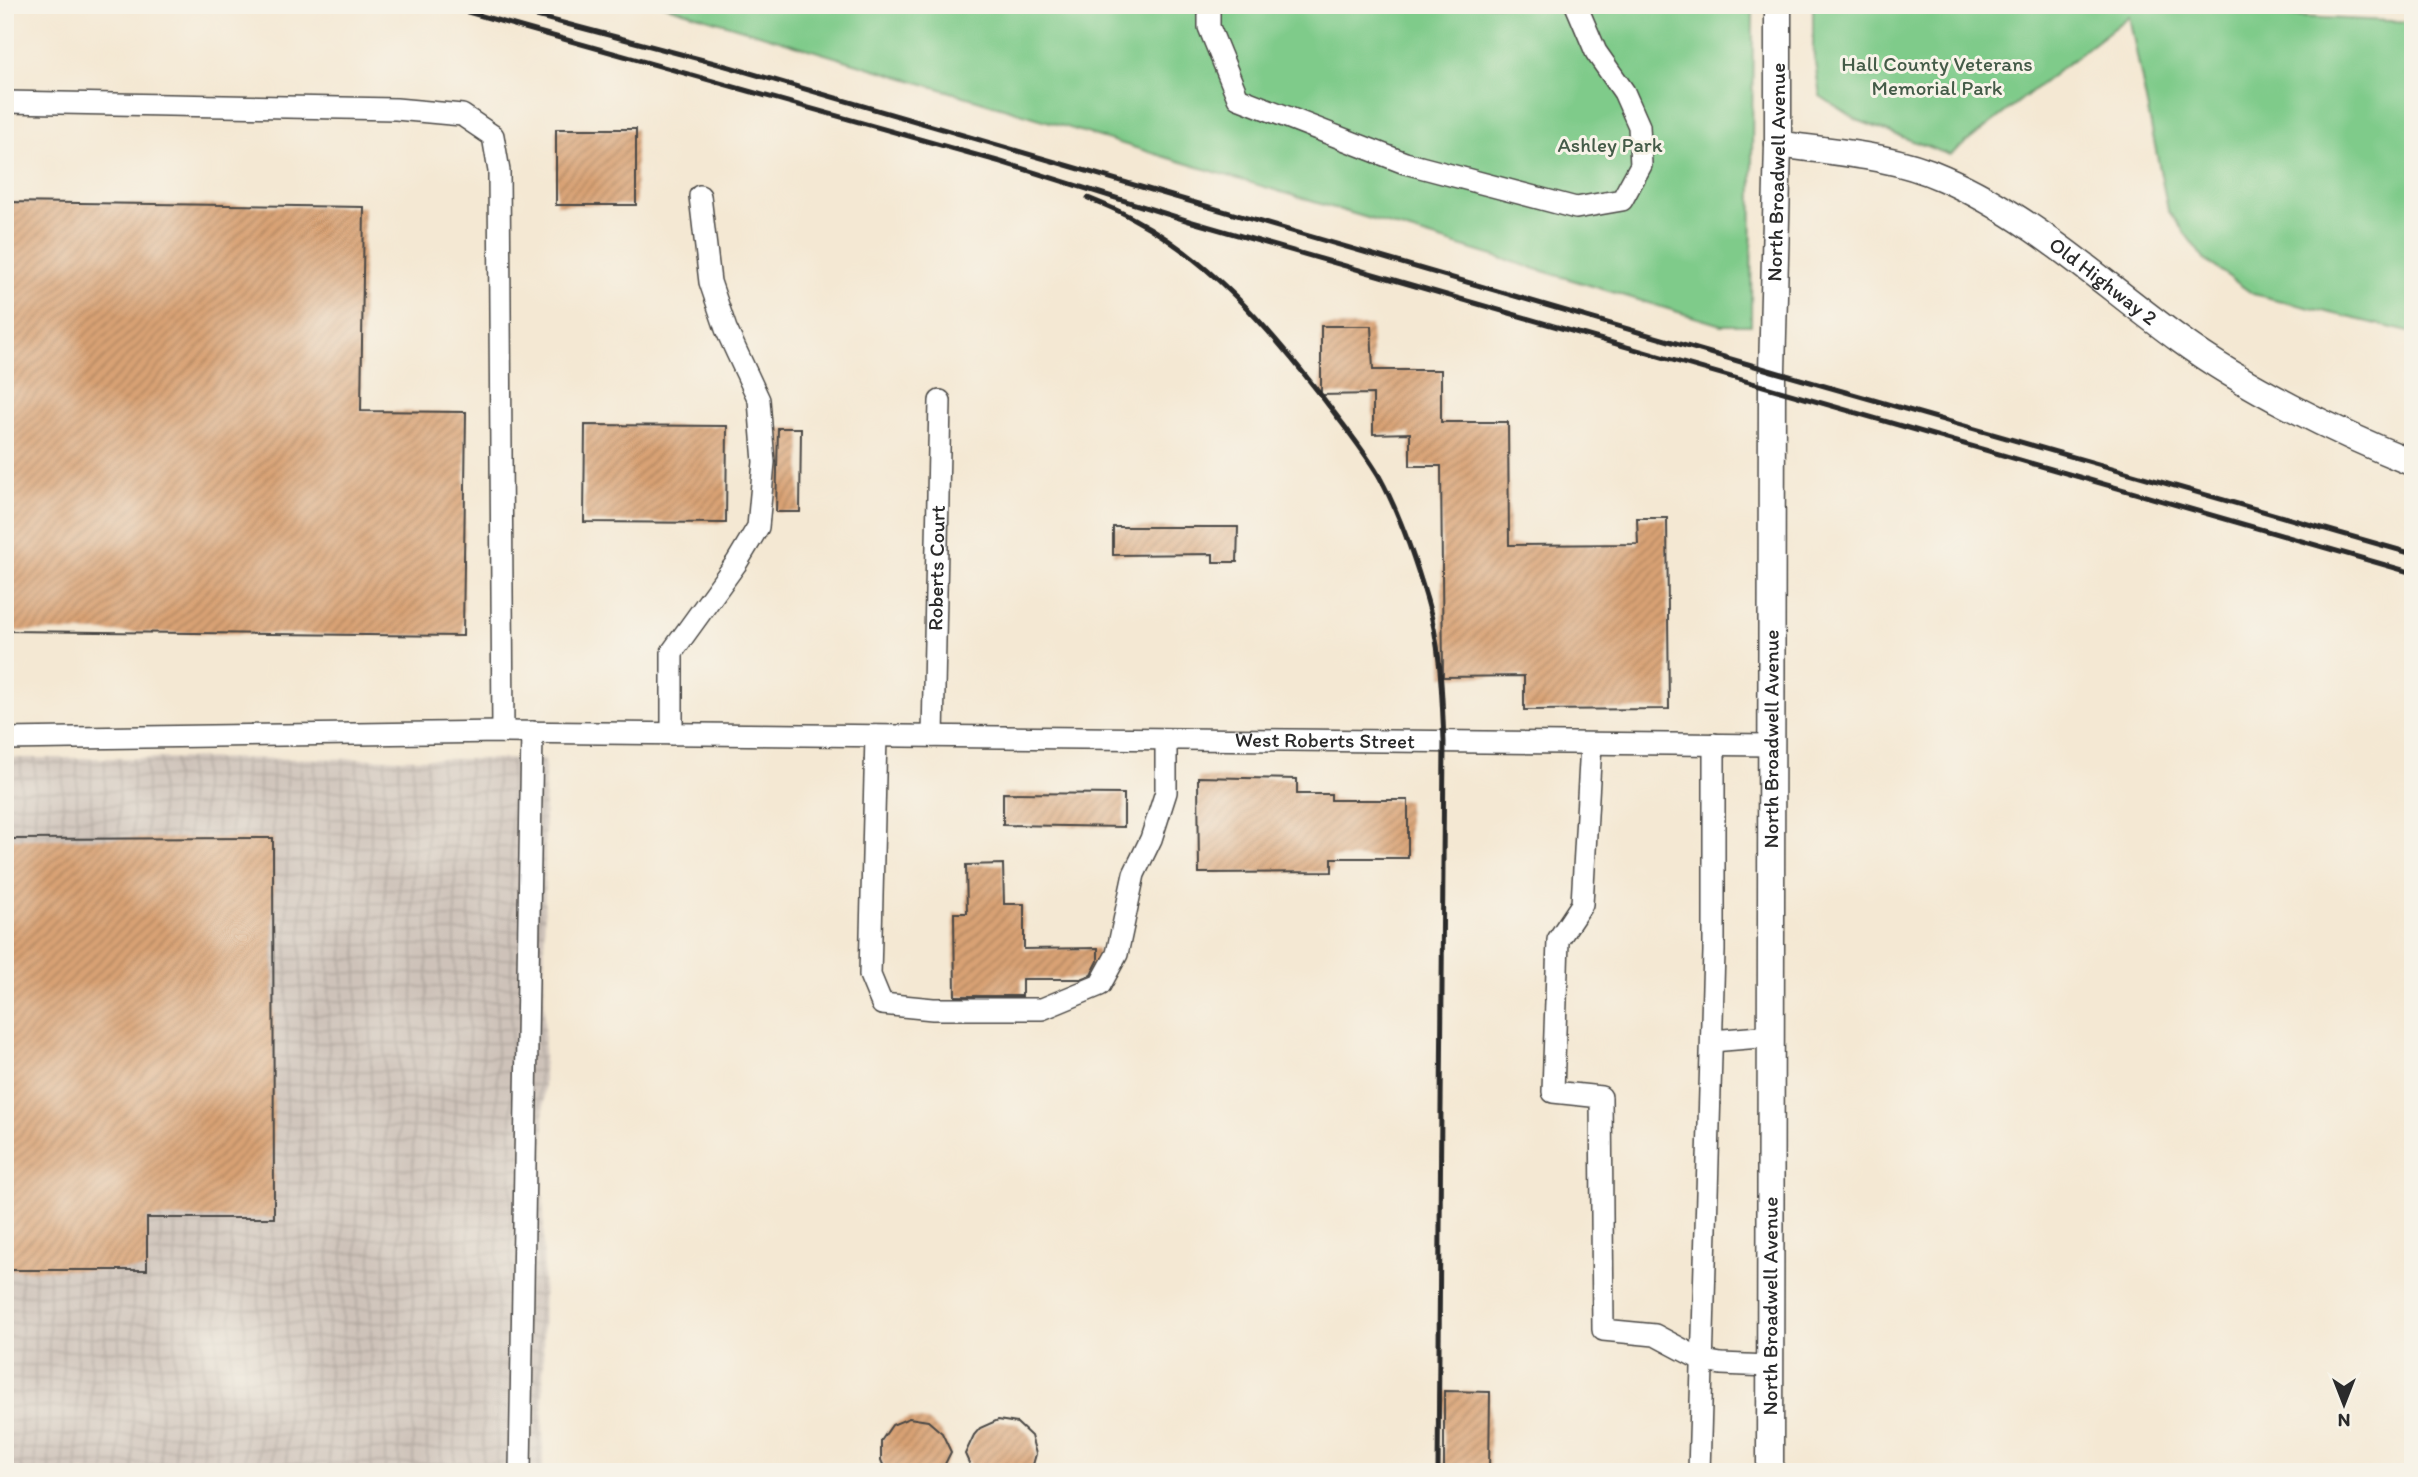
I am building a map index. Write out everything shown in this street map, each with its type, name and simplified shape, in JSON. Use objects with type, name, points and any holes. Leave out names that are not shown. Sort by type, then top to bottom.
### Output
[{"type":"main road","name":"North Broadwell Avenue","points":[[1770,1472],[1772,371],[1778,144],[1778,5]]},
{"type":"main road","name":"Old Highway 2","points":[[1778,144],[1893,161],[1963,187],[2020,220],[2181,340],[2236,375],[2305,414],[2413,463]]},
{"type":"street","points":[[1209,5],[1209,27],[1238,98],[1405,163],[1576,208],[1622,200],[1641,165],[1639,126],[1624,92],[1596,52],[1576,5]]},
{"type":"street","points":[[5,102],[396,109],[462,115],[493,136],[499,171],[503,732]]},
{"type":"street","points":[[672,734],[672,652],[737,562],[758,527],[764,462],[759,400],[726,330],[710,282],[700,195]]},
{"type":"street","name":"Roberts Court","points":[[933,736],[940,401]]},
{"type":"street","points":[[520,1472],[532,732]]},
{"type":"street","name":"West Roberts Street","points":[[5,739],[532,732],[1772,745]]},
{"type":"street","points":[[876,736],[870,975],[882,1004],[947,1009],[1042,1009],[1100,985],[1117,954],[1134,874],[1151,839],[1166,792],[1166,739]]},
{"type":"street","points":[[1591,744],[1582,904],[1558,940],[1553,1092],[1601,1097],[1603,1330],[1654,1335],[1704,1361],[1770,1366]]},
{"type":"street","points":[[1699,1472],[1712,1041],[1714,744]]},
{"type":"street","points":[[1712,1041],[1772,1036]]},
{"type":"shaded area","points":[[5,758],[545,759],[543,1472],[5,1472]]},
{"type":"green space","name":"Ashley Park","points":[[663,5],[1753,5],[1751,325],[1721,325]]},
{"type":"green space","name":"Hall County Veterans Memorial Park","points":[[1813,5],[2279,5],[2279,16],[2413,22],[2413,333],[2253,294],[2204,259],[2168,210],[2129,16],[1950,155],[1857,120],[1820,96],[1813,49]]},
{"type":"building","points":[[556,129],[636,129],[636,205],[556,205]]},
{"type":"building","points":[[5,202],[364,207],[361,411],[466,412],[463,636],[5,631]]},
{"type":"building","points":[[1321,326],[1371,326],[1373,370],[1441,370],[1441,422],[1508,422],[1509,545],[1638,544],[1637,518],[1667,518],[1669,709],[1524,710],[1524,676],[1443,677],[1441,466],[1410,466],[1410,433],[1373,434],[1373,394],[1321,395]]},
{"type":"building","points":[[585,425],[727,426],[726,523],[584,522]]},
{"type":"building","points":[[778,428],[801,428],[800,512],[776,512]]},
{"type":"building","points":[[1113,527],[1238,527],[1237,562],[1213,562],[1213,554],[1113,555]]},
{"type":"building","points":[[1198,777],[1297,779],[1297,794],[1331,794],[1331,800],[1408,800],[1408,858],[1332,858],[1332,872],[1199,873]]},
{"type":"building","points":[[1003,793],[1124,794],[1124,827],[1003,825]]},
{"type":"building","points":[[273,838],[274,1218],[147,1218],[147,1270],[6,1270],[5,839]]},
{"type":"building","points":[[1003,864],[1004,904],[1024,904],[1024,949],[1098,948],[1098,961],[1091,975],[1081,979],[1022,979],[1022,996],[955,996],[954,913],[967,913],[966,865]]},
{"type":"building","points":[[1444,1391],[1490,1392],[1489,1472],[1444,1472]]},
{"type":"building","points":[[909,1418],[928,1421],[942,1433],[951,1452],[941,1472],[886,1472],[881,1460],[881,1441],[892,1425]]},
{"type":"building","points":[[998,1420],[1017,1423],[1031,1436],[1036,1454],[1031,1472],[973,1472],[965,1454],[974,1435],[980,1428]]},
{"type":"railway","points":[[443,5],[1001,162],[1189,221],[2413,573]]},
{"type":"railway","points":[[495,5],[726,66],[1772,371],[2413,554]]},
{"type":"railway","points":[[1088,198],[1132,218],[1186,253],[1235,296],[1279,344],[1351,434],[1379,476],[1406,537],[1432,617],[1438,653],[1444,742],[1438,1472]]}]
